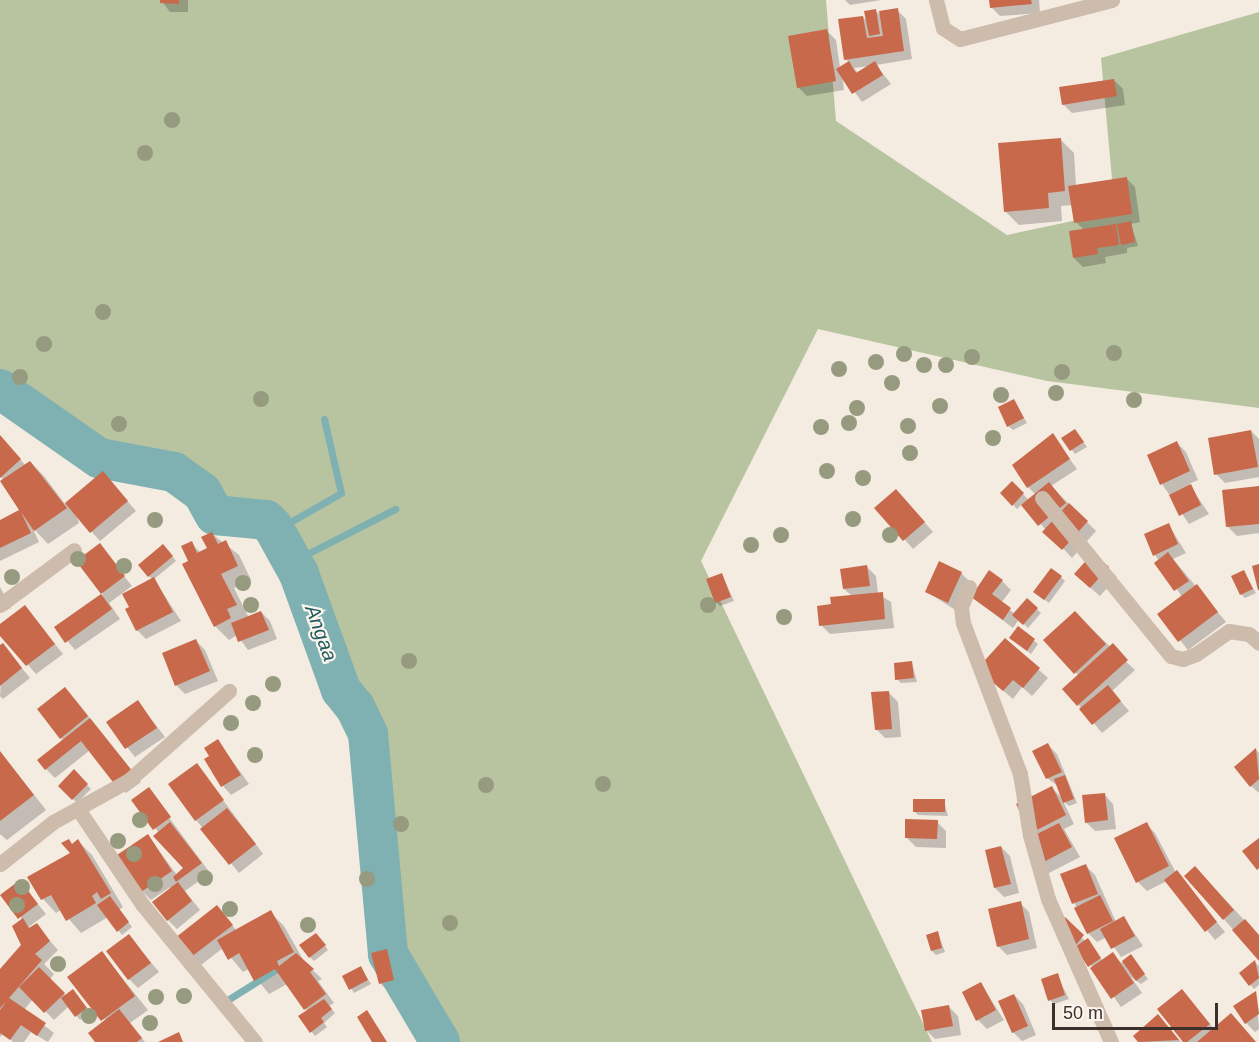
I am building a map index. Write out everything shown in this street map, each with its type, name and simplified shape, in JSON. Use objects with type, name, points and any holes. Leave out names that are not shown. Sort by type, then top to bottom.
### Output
[{"type":"street","points":[[936,0],[944,28],[960,39],[1112,0]]},
{"type":"street","points":[[1042,498],[1172,656],[1183,659],[1196,654],[1229,631],[1249,634],[1259,643]]},
{"type":"street","points":[[0,605],[74,550]]},
{"type":"street","points":[[969,587],[962,608],[965,631],[1020,774],[1030,835],[1048,899],[1111,1042]]},
{"type":"street","points":[[0,864],[53,822],[129,780],[229,692]]},
{"type":"street","points":[[78,808],[142,904],[255,1042]]},
{"type":"green space","points":[[0,0],[826,0],[836,121],[1007,235],[1115,212],[1101,58],[1259,12],[1259,408],[1047,381],[818,329],[701,561],[932,1042],[440,1042],[388,954],[368,734],[361,716],[341,690],[299,574],[273,527],[266,520],[215,515],[202,492],[174,472],[99,458],[0,389]]},
{"type":"building","points":[[160,0],[179,0],[179,4],[160,3]]},
{"type":"building","points":[[989,0],[1031,0],[1032,4],[990,8]]},
{"type":"building","points":[[898,8],[904,51],[844,60],[838,19],[863,16],[867,38],[883,36],[879,11]]},
{"type":"building","points":[[876,9],[880,34],[869,36],[864,11]]},
{"type":"building","points":[[827,29],[836,81],[797,88],[788,36]]},
{"type":"building","points":[[849,61],[856,73],[875,61],[883,75],[852,94],[836,69]]},
{"type":"building","points":[[1114,79],[1117,96],[1062,105],[1059,87]]},
{"type":"building","points":[[1061,138],[1065,191],[1048,193],[1049,208],[1004,212],[998,143]]},
{"type":"building","points":[[1127,177],[1132,214],[1074,223],[1068,186]]},
{"type":"building","points":[[1131,221],[1135,242],[1121,245],[1117,224]]},
{"type":"building","points":[[1116,224],[1119,245],[1097,248],[1098,254],[1073,258],[1069,231]]},
{"type":"building","points":[[1014,399],[1024,418],[1007,427],[998,407]]},
{"type":"building","points":[[1075,429],[1084,442],[1070,451],[1061,438]]},
{"type":"building","points":[[1251,430],[1258,467],[1214,475],[1208,438]]},
{"type":"building","points":[[1053,433],[1070,459],[1027,488],[1012,465]]},
{"type":"building","points":[[0,435],[21,459],[0,478]]},
{"type":"building","points":[[1177,441],[1190,471],[1160,485],[1147,455]]},
{"type":"building","points":[[30,461],[67,508],[34,531],[21,512],[31,533],[0,548],[0,520],[19,510],[0,481]]},
{"type":"building","points":[[103,471],[128,501],[90,533],[65,503]]},
{"type":"building","points":[[1012,481],[1024,493],[1012,506],[1000,493]]},
{"type":"building","points":[[1049,482],[1066,503],[1038,526],[1021,505]]},
{"type":"building","points":[[1191,484],[1201,505],[1179,516],[1169,495]]},
{"type":"building","points":[[1259,486],[1259,524],[1226,527],[1222,490]]},
{"type":"building","points":[[896,489],[925,522],[903,541],[874,508]]},
{"type":"building","points":[[1069,503],[1088,521],[1062,550],[1042,532]]},
{"type":"building","points":[[1169,523],[1178,544],[1153,556],[1144,534]]},
{"type":"building","points":[[212,532],[218,544],[226,540],[238,566],[221,574],[237,605],[227,609],[231,618],[214,627],[182,564],[188,561],[181,546],[192,541],[197,553],[207,548],[201,537]]},
{"type":"building","points":[[100,543],[125,576],[101,594],[76,561]]},
{"type":"building","points":[[163,544],[173,556],[148,577],[138,565]]},
{"type":"building","points":[[1168,552],[1189,581],[1174,591],[1154,563]]},
{"type":"building","points":[[1093,553],[1109,567],[1090,588],[1074,574]]},
{"type":"building","points":[[939,561],[962,572],[948,603],[925,592]]},
{"type":"building","points":[[1259,564],[1259,590],[1258,590],[1252,566]]},
{"type":"building","points":[[867,565],[870,586],[843,589],[840,569]]},
{"type":"building","points":[[1051,568],[1062,576],[1044,600],[1033,592]]},
{"type":"building","points":[[989,570],[1003,580],[992,594],[1011,608],[1003,620],[971,597]]},
{"type":"building","points":[[1244,570],[1253,589],[1240,595],[1231,576]]},
{"type":"building","points":[[722,573],[731,597],[715,603],[706,579]]},
{"type":"building","points":[[154,577],[173,612],[136,631],[125,609],[129,607],[122,594]]},
{"type":"building","points":[[1197,584],[1218,612],[1178,642],[1157,614]]},
{"type":"building","points":[[883,592],[885,619],[819,626],[817,606],[831,604],[830,597]]},
{"type":"building","points":[[101,594],[112,609],[65,643],[54,627]]},
{"type":"building","points":[[1027,598],[1038,608],[1023,625],[1012,615]]},
{"type":"building","points":[[25,605],[55,644],[26,666],[0,636],[0,624]]},
{"type":"building","points":[[261,611],[269,630],[238,642],[231,623]]},
{"type":"building","points":[[1075,611],[1106,644],[1074,674],[1043,640]]},
{"type":"building","points":[[1018,626],[1035,639],[1027,651],[1009,638]]},
{"type":"building","points":[[1005,638],[1040,668],[1023,688],[1013,680],[1003,691],[977,669]]},
{"type":"building","points":[[196,639],[210,671],[175,686],[162,653]]},
{"type":"building","points":[[3,643],[22,668],[0,686],[0,645]]},
{"type":"building","points":[[1113,643],[1128,660],[1077,706],[1062,689]]},
{"type":"building","points":[[912,661],[914,678],[895,680],[894,663]]},
{"type":"building","points":[[1108,685],[1121,701],[1092,725],[1079,709]]},
{"type":"building","points":[[65,687],[88,716],[60,739],[37,709]]},
{"type":"building","points":[[889,691],[892,729],[875,730],[871,692]]},
{"type":"building","points":[[138,700],[157,728],[125,749],[106,722]]},
{"type":"building","points":[[90,718],[133,772],[116,786],[81,741],[45,770],[37,760]]},
{"type":"building","points":[[218,739],[241,775],[221,787],[204,759],[209,756],[204,748]]},
{"type":"building","points":[[1048,743],[1062,772],[1046,779],[1032,751]]},
{"type":"building","points":[[1256,748],[1259,779],[1250,787],[1234,767]]},
{"type":"building","points":[[0,751],[34,795],[0,821]]},
{"type":"building","points":[[197,763],[224,800],[195,821],[168,784]]},
{"type":"building","points":[[74,769],[88,784],[72,800],[58,786]]},
{"type":"building","points":[[1065,775],[1074,799],[1063,803],[1054,779]]},
{"type":"building","points":[[1052,786],[1066,815],[1031,833],[1016,804]]},
{"type":"building","points":[[149,787],[171,817],[153,830],[131,800]]},
{"type":"building","points":[[1105,793],[1108,820],[1085,823],[1082,795]]},
{"type":"building","points":[[913,799],[945,799],[945,812],[913,812]]},
{"type":"building","points":[[227,808],[256,844],[229,865],[200,829]]},
{"type":"building","points":[[905,819],[938,820],[937,839],[905,838]]},
{"type":"building","points":[[170,822],[202,863],[176,882],[173,877],[183,868],[153,836]]},
{"type":"building","points":[[1147,822],[1169,866],[1136,883],[1114,838]]},
{"type":"building","points":[[1059,823],[1072,847],[1038,865],[1025,840]]},
{"type":"building","points":[[148,834],[172,871],[141,892],[117,855]]},
{"type":"building","points":[[1259,838],[1259,868],[1257,870],[1242,851]]},
{"type":"building","points":[[69,839],[72,844],[78,839],[111,893],[101,899],[97,892],[92,896],[96,903],[66,921],[51,895],[41,900],[27,877],[70,853],[61,843]]},
{"type":"building","points":[[1001,846],[1011,884],[994,888],[985,850]]},
{"type":"building","points":[[1086,864],[1098,894],[1072,904],[1060,874]]},
{"type":"building","points":[[1195,866],[1234,910],[1223,920],[1184,876]]},
{"type":"building","points":[[1177,870],[1217,922],[1205,932],[1164,880]]},
{"type":"building","points":[[20,880],[38,904],[18,919],[0,895]]},
{"type":"building","points":[[178,882],[192,901],[167,921],[152,902]]},
{"type":"building","points":[[1100,895],[1113,921],[1087,934],[1074,908]]},
{"type":"building","points":[[110,896],[129,922],[117,932],[97,905]]},
{"type":"building","points":[[1021,901],[1029,939],[997,947],[988,909]]},
{"type":"building","points":[[217,905],[233,925],[191,957],[175,938]]},
{"type":"building","points":[[271,910],[294,952],[277,961],[279,966],[296,953],[314,969],[310,972],[326,994],[304,1010],[275,969],[254,981],[239,953],[228,960],[217,940]]},
{"type":"building","points":[[1124,916],[1135,936],[1111,949],[1100,929]]},
{"type":"building","points":[[1065,917],[1084,935],[1075,946],[1056,927]]},
{"type":"building","points":[[23,918],[29,928],[37,923],[50,941],[35,954],[42,960],[9,998],[46,1023],[37,1036],[21,1025],[10,1040],[0,1033],[0,1010],[7,1001],[0,1008],[0,969],[21,945],[12,926]]},
{"type":"building","points":[[1245,919],[1259,935],[1259,961],[1232,930]]},
{"type":"building","points":[[938,931],[942,948],[931,951],[926,935]]},
{"type":"building","points":[[316,933],[326,945],[309,958],[299,945]]},
{"type":"building","points":[[129,934],[151,963],[128,980],[106,951]]},
{"type":"building","points":[[1088,938],[1101,958],[1088,967],[1075,947]]},
{"type":"building","points":[[387,949],[394,980],[379,984],[371,953]]},
{"type":"building","points":[[102,951],[135,996],[101,1021],[67,977]]},
{"type":"building","points":[[1113,952],[1134,983],[1111,999],[1090,968]]},
{"type":"building","points":[[1131,954],[1145,974],[1136,981],[1122,961]]},
{"type":"building","points":[[1255,960],[1259,978],[1249,986],[1239,973]]},
{"type":"building","points":[[361,966],[368,980],[349,990],[342,976]]},
{"type":"building","points":[[39,967],[65,993],[44,1013],[19,987]]},
{"type":"building","points":[[1058,973],[1065,995],[1048,1001],[1041,979]]},
{"type":"building","points":[[981,982],[996,1010],[976,1021],[962,992]]},
{"type":"building","points":[[73,989],[87,1008],[75,1017],[61,998]]},
{"type":"building","points":[[1182,989],[1210,1024],[1187,1042],[1183,1042],[1157,1009]]},
{"type":"building","points":[[1256,991],[1259,1014],[1245,1024],[1233,1006]]},
{"type":"building","points":[[1014,994],[1028,1026],[1012,1033],[998,1001]]},
{"type":"building","points":[[324,999],[332,1009],[321,1018],[324,1022],[310,1033],[298,1016]]},
{"type":"building","points":[[949,1005],[953,1026],[925,1031],[921,1010]]},
{"type":"building","points":[[119,1009],[142,1038],[137,1042],[95,1042],[88,1033]]},
{"type":"building","points":[[367,1010],[387,1042],[372,1042],[357,1017]]},
{"type":"building","points":[[1231,1013],[1256,1042],[1197,1042]]},
{"type":"building","points":[[1158,1014],[1179,1040],[1138,1042],[1133,1036]]},
{"type":"building","points":[[179,1032],[183,1042],[158,1042]]},
{"type":"waterway","name":"Angaa","points":[[0,389],[99,458],[174,472],[202,492],[215,515],[266,520],[273,527],[299,574],[341,690],[355,707],[368,734],[388,954],[440,1042]]},
{"type":"waterway","points":[[292,521],[341,493],[324,419]]},
{"type":"waterway","points":[[309,553],[395,509]]},
{"type":"waterway","points":[[229,999],[275,970]]}]
